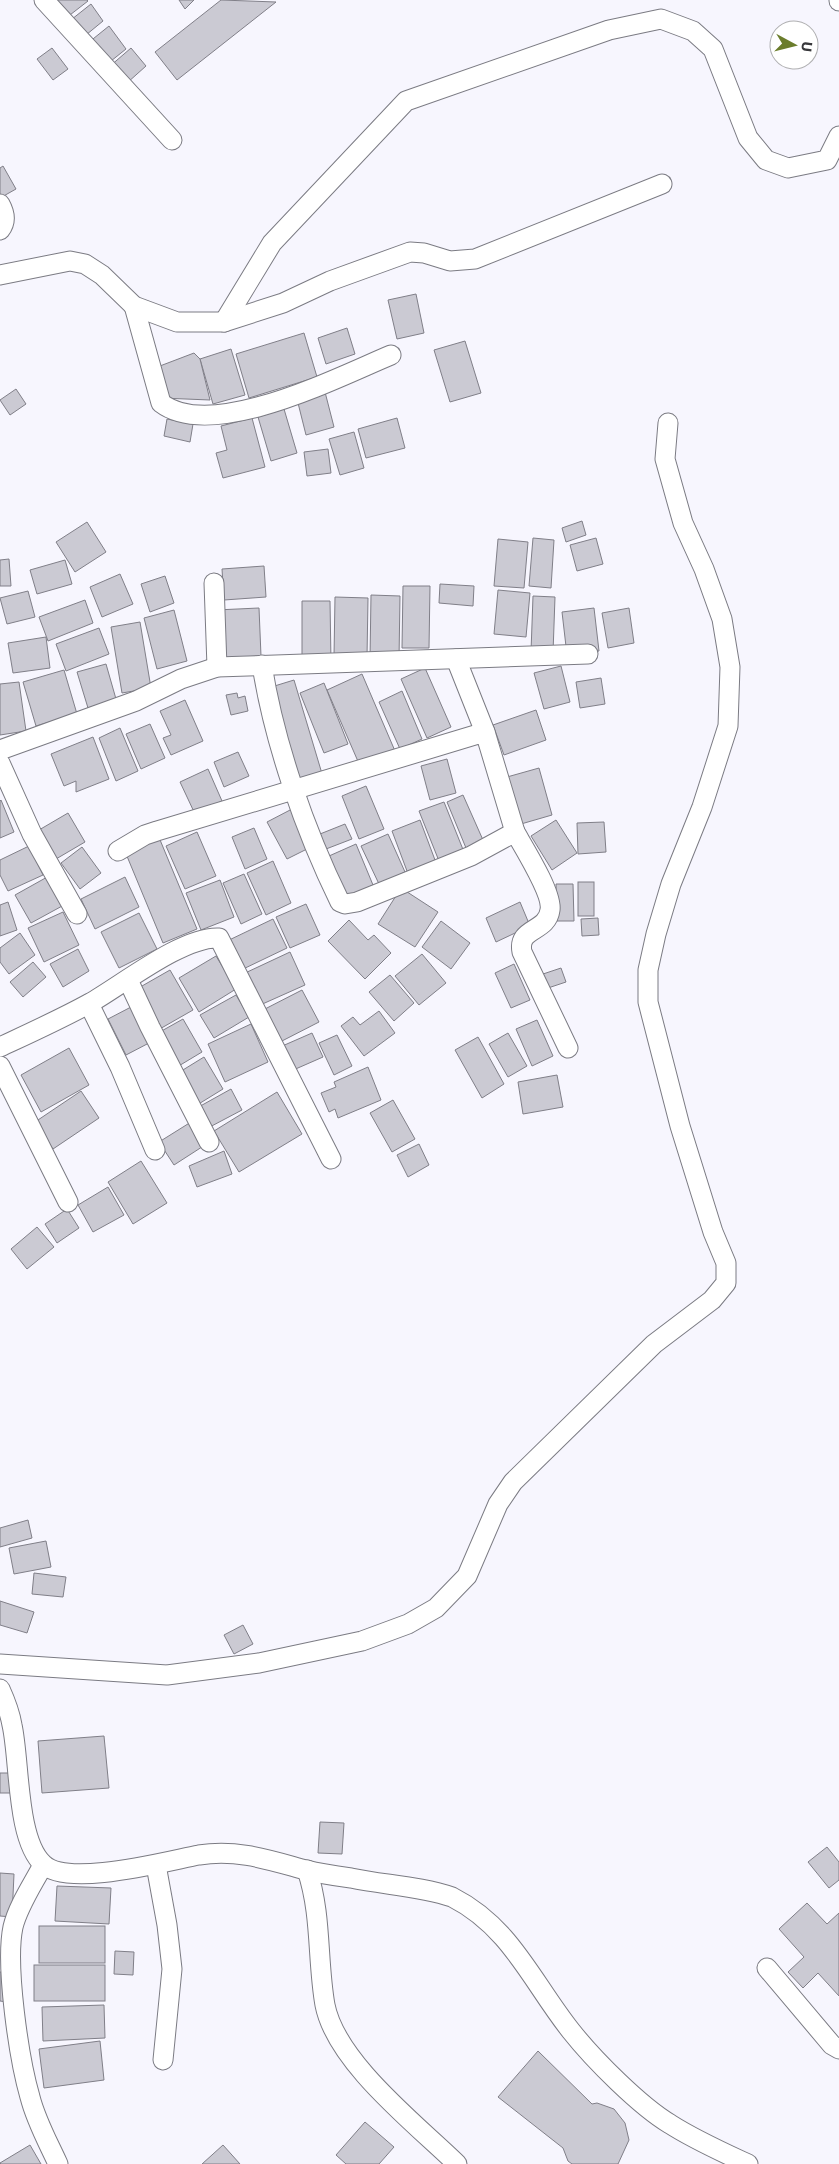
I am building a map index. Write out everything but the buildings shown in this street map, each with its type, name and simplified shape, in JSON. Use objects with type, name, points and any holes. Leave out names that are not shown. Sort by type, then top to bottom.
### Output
[{"type":"street","points":[[44,0],[172,140]]},
{"type":"street","points":[[224,322],[272,243],[406,101],[609,30],[661,19],[693,31],[713,49],[748,138],[766,160],[788,168],[827,160],[839,136]]},
{"type":"street","points":[[0,275],[70,261],[85,264],[102,275],[134,306],[176,322],[224,322],[284,303],[330,281],[410,252],[424,253],[450,261],[475,259],[662,184]]},
{"type":"street","points":[[0,204],[4,212],[4,224],[0,230]]},
{"type":"street","points":[[134,306],[152,378],[161,404],[170,410],[185,414],[227,414],[261,408],[391,355]]},
{"type":"street","points":[[0,1664],[176,1674],[212,1670],[316,1652],[362,1641],[408,1624],[436,1608],[467,1576],[498,1504],[513,1482],[654,1344],[712,1300],[726,1283],[726,1263],[713,1232],[680,1126],[648,1002],[648,970],[656,934],[671,884],[702,807],[728,726],[730,667],[722,620],[683,523],[665,459],[668,423]]},
{"type":"street","points":[[214,583],[217,667]]},
{"type":"street","points":[[0,750],[136,701],[181,679],[217,667],[588,654]]},
{"type":"street","points":[[456,659],[484,732],[515,832],[546,890],[550,910],[545,920],[524,936],[520,943],[522,952],[568,1048]]},
{"type":"street","points":[[262,665],[269,708],[296,790],[332,886],[340,902],[345,904],[357,902],[471,856],[515,832]]},
{"type":"street","points":[[118,851],[145,835],[157,831],[484,732]]},
{"type":"street","points":[[0,763],[32,834],[77,914]]},
{"type":"street","points":[[0,1047],[89,1004],[164,957],[209,938],[219,938],[331,1159]]},
{"type":"street","points":[[128,980],[150,1028],[209,1142]]},
{"type":"street","points":[[89,1004],[120,1067],[155,1150]]},
{"type":"street","points":[[0,1066],[68,1202]]},
{"type":"street","points":[[0,1689],[12,1725],[17,1774],[27,1832],[43,1865],[60,1872],[88,1874],[156,1865],[198,1855],[234,1852],[267,1858],[307,1870],[441,1893],[470,1906],[490,1922],[510,1943],[571,2032],[627,2090],[669,2124],[748,2164]]},
{"type":"street","points":[[43,1865],[13,1926],[11,1950],[12,1988],[29,2097],[42,2132],[58,2164]]},
{"type":"street","points":[[156,1865],[168,1925],[172,1969],[163,2060]]},
{"type":"street","points":[[307,1870],[314,1892],[318,1916],[325,2007],[340,2043],[371,2081],[457,2164]]},
{"type":"street","points":[[767,1968],[832,2046],[839,2048]]}]
